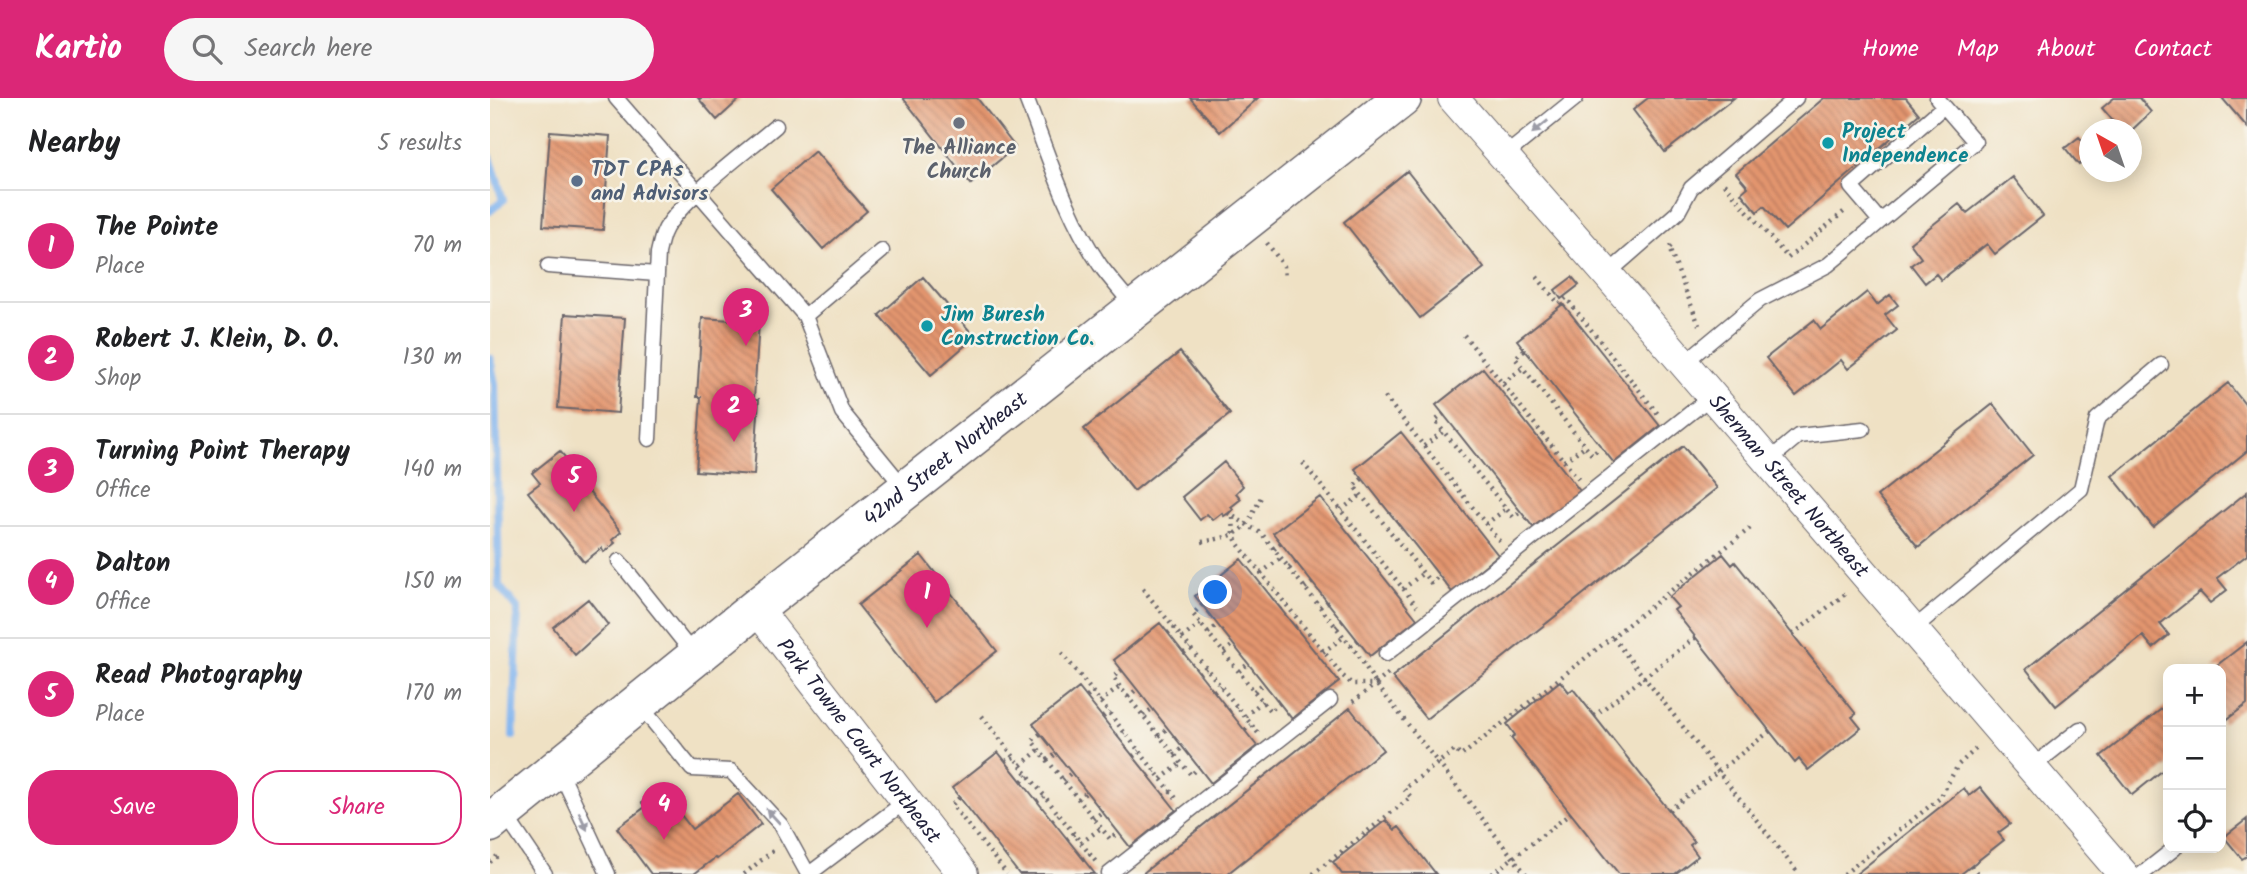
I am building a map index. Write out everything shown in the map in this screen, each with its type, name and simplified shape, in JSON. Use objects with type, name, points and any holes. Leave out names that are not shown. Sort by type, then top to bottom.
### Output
[{"type":"street","name":"42nd Street Northeast","points":[[497,818],[756,608],[1402,98]]},
{"type":"street","name":"Sherman Street Northeast","points":[[1453,98],[2121,872]]},
{"type":"street","name":"Park Towne Court Northeast","points":[[756,608],[963,874]]},
{"type":"lane","points":[[616,98],[805,316],[842,412],[905,490]]},
{"type":"lane","points":[[1026,98],[1082,232],[1100,265],[1136,309]]},
{"type":"lane","points":[[1504,156],[1576,98]]},
{"type":"lane","points":[[1607,274],[1678,212],[1691,187],[1796,98]]},
{"type":"lane","points":[[1684,363],[1759,300],[1828,265],[1975,142],[1940,102],[1851,187],[1880,221]]},
{"type":"lane","points":[[649,439],[657,274],[662,235],[670,222],[698,193],[776,126]]},
{"type":"lane","points":[[805,316],[882,251]]},
{"type":"lane","points":[[548,265],[657,274]]},
{"type":"lane","points":[[1913,629],[2081,489],[2097,419],[2161,365]]},
{"type":"lane","points":[[1386,654],[1712,396]]},
{"type":"lane","points":[[1768,461],[1798,436],[1863,429]]},
{"type":"lane","points":[[619,561],[696,657]]},
{"type":"lane","points":[[1103,869],[1188,812],[1331,700]]},
{"type":"lane","points":[[638,703],[692,769],[731,771],[781,825],[808,874],[906,800]]},
{"type":"lane","points":[[2032,767],[2080,729]]},
{"type":"lane","points":[[558,768],[608,874]]},
{"type":"lane","points":[[497,818],[545,874]]},
{"type":"lane","points":[[2121,872],[2164,853]]},
{"type":"path","points":[[1712,170],[1788,258],[1861,198]]},
{"type":"path","points":[[1677,240],[1669,248],[1700,329]]},
{"type":"path","points":[[1267,243],[1284,266],[1285,279]]},
{"type":"path","points":[[1537,277],[1559,304],[1566,298],[1670,429]]},
{"type":"path","points":[[1464,335],[1590,493]]},
{"type":"path","points":[[1524,350],[1515,358],[1522,368],[1592,455],[1601,447]]},
{"type":"path","points":[[1503,383],[1522,368]]},
{"type":"path","points":[[1385,397],[1510,556]]},
{"type":"path","points":[[1444,414],[1435,421],[1513,517],[1521,512]]},
{"type":"path","points":[[1424,446],[1444,431]]},
{"type":"path","points":[[1564,461],[1585,446]]},
{"type":"path","points":[[1303,463],[1429,620]]},
{"type":"path","points":[[1362,479],[1354,486],[1361,495],[1431,583],[1439,576]]},
{"type":"path","points":[[1202,542],[1234,536],[1247,526],[1262,495]]},
{"type":"path","points":[[1341,510],[1361,495]]},
{"type":"path","points":[[1486,524],[1506,509]]},
{"type":"path","points":[[1376,684],[1352,684],[1331,662],[1234,536],[1231,515],[1262,534],[1526,874]]},
{"type":"path","points":[[1313,874],[1411,797],[1404,789],[1438,762],[1455,750],[1461,757],[1754,526]]},
{"type":"path","points":[[1274,549],[1281,543]]},
{"type":"path","points":[[1261,573],[1281,558]]},
{"type":"path","points":[[1289,568],[1296,562]]},
{"type":"path","points":[[1248,568],[1254,564]]},
{"type":"path","points":[[1403,589],[1423,573]]},
{"type":"path","points":[[1264,588],[1269,583]]},
{"type":"path","points":[[1305,589],[1312,583]]},
{"type":"path","points":[[1143,589],[1270,748]]},
{"type":"path","points":[[1793,634],[1850,590]]},
{"type":"path","points":[[1320,607],[1327,602]]},
{"type":"path","points":[[1280,608],[1285,604]]},
{"type":"path","points":[[1202,605],[1193,614],[1200,624],[1270,711],[1280,703]]},
{"type":"path","points":[[1336,627],[1343,621]]},
{"type":"path","points":[[1295,627],[1301,623]]},
{"type":"path","points":[[1182,638],[1200,624]]},
{"type":"path","points":[[1208,633],[1218,625]]},
{"type":"path","points":[[1168,633],[1174,628]]},
{"type":"path","points":[[1323,652],[1343,636]]},
{"type":"path","points":[[1594,716],[1696,637]]},
{"type":"path","points":[[1613,638],[1799,874]]},
{"type":"path","points":[[1351,646],[1358,640]]},
{"type":"path","points":[[1310,646],[1316,643]]},
{"type":"path","points":[[1224,652],[1233,645]]},
{"type":"path","points":[[1184,653],[1190,648]]},
{"type":"path","points":[[1062,653],[1188,812]]},
{"type":"path","points":[[1326,666],[1331,662]]},
{"type":"path","points":[[1239,671],[1248,664]]},
{"type":"path","points":[[1199,673],[1206,668]]},
{"type":"path","points":[[1122,670],[1112,677],[1191,775],[1199,767]]},
{"type":"path","points":[[1254,691],[1264,683]]},
{"type":"path","points":[[1331,700],[1343,709],[1376,684]]},
{"type":"path","points":[[1214,691],[1221,686]]},
{"type":"path","points":[[1100,702],[1120,687]]},
{"type":"path","points":[[1128,696],[1137,689]]},
{"type":"path","points":[[1087,697],[1093,692]]},
{"type":"path","points":[[1245,716],[1262,701]]},
{"type":"path","points":[[1229,711],[1236,706]]},
{"type":"path","points":[[1143,715],[1152,709]]},
{"type":"path","points":[[1102,717],[1109,712]]},
{"type":"path","points":[[982,716],[1103,869]]},
{"type":"path","points":[[1245,730],[1251,725]]},
{"type":"path","points":[[1159,736],[1168,728]]},
{"type":"path","points":[[1669,810],[1770,731]]},
{"type":"path","points":[[1118,736],[1124,732]]},
{"type":"path","points":[[1040,734],[1032,741],[1093,819],[1110,839],[1118,832]]},
{"type":"path","points":[[1844,874],[1940,798],[1958,765],[1982,743]]},
{"type":"path","points":[[1174,755],[1183,747]]},
{"type":"path","points":[[1021,765],[1039,750]]},
{"type":"path","points":[[1133,756],[1139,751]]},
{"type":"path","points":[[1047,760],[1056,754]]},
{"type":"path","points":[[1006,761],[1014,757]]},
{"type":"path","points":[[1161,779],[1181,763]]},
{"type":"path","points":[[1149,776],[1155,771]]},
{"type":"path","points":[[1063,780],[1071,773]]},
{"type":"path","points":[[1021,781],[1028,775]]},
{"type":"path","points":[[1164,796],[1171,791]]},
{"type":"path","points":[[1078,799],[1087,792]]},
{"type":"path","points":[[1037,801],[1044,796]]},
{"type":"path","points":[[959,798],[952,805],[1007,874]]},
{"type":"path","points":[[1093,819],[1102,812]]},
{"type":"path","points":[[1492,874],[1570,813]]},
{"type":"path","points":[[1052,820],[1059,815]]},
{"type":"path","points":[[967,824],[975,817]]},
{"type":"path","points":[[1081,843],[1101,828]]},
{"type":"path","points":[[1067,839],[1074,834]]},
{"type":"path","points":[[983,843],[989,836]]},
{"type":"path","points":[[744,874],[789,839]]},
{"type":"path","points":[[1083,859],[1090,854]]},
{"type":"path","points":[[998,862],[1005,856]]},
{"type":"path","points":[[1971,866],[1978,874]]},
{"type":"building","points":[[698,98],[741,98],[717,120]]},
{"type":"building","name":"The Alliance Church","points":[[903,98],[977,98],[1015,147],[971,184]]},
{"type":"building","points":[[1190,98],[1258,98],[1220,132]]},
{"type":"building","points":[[1648,98],[1734,98],[1665,152],[1633,110]]},
{"type":"building","name":"Project Independence","points":[[1824,98],[1906,98],[1919,114],[1785,230],[1764,206],[1757,212],[1741,193],[1748,187],[1736,173]]},
{"type":"building","points":[[2114,98],[2139,98],[2151,112],[2142,121],[2112,119],[2102,108]]},
{"type":"building","points":[[2222,98],[2247,98],[2247,127]]},
{"type":"building","name":"TDT CPAs and Advisors","points":[[550,131],[610,136],[603,230],[543,226]]},
{"type":"building","points":[[2079,137],[2079,165],[2065,148]]},
{"type":"building","points":[[815,151],[867,211],[823,249],[771,189]]},
{"type":"building","points":[[1407,171],[1484,268],[1420,318],[1344,222]]},
{"type":"building","points":[[2013,177],[2043,216],[1995,254],[1987,244],[1941,280],[1936,274],[1925,283],[1911,265],[1921,258],[1910,243],[1959,204],[1967,213]]},
{"type":"building","name":"Jim Buresh Construction Co.","points":[[923,277],[975,337],[931,375],[879,315]]},
{"type":"building","points":[[1572,277],[1579,285],[1561,299],[1555,290]]},
{"type":"building","points":[[1867,292],[1877,305],[1890,295],[1898,305],[1885,315],[1897,330],[1848,369],[1841,360],[1796,396],[1766,358],[1814,320],[1821,329]]},
{"type":"building","points":[[1563,304],[1660,426],[1614,463],[1517,340]]},
{"type":"building","points":[[565,314],[625,318],[618,413],[558,408]]},
{"type":"building","points":[[702,318],[759,322],[754,399],[759,399],[754,475],[696,471]]},
{"type":"building","points":[[1180,352],[1230,414],[1134,491],[1084,429]]},
{"type":"building","points":[[1483,368],[1580,491],[1533,527],[1436,405]]},
{"type":"building","points":[[2228,383],[2247,407],[2247,451],[2153,527],[2112,476]]},
{"type":"building","points":[[1993,404],[2033,455],[1918,547],[1877,496]]},
{"type":"building","points":[[1401,432],[1498,555],[1452,592],[1355,469]]},
{"type":"building","points":[[1683,446],[1717,488],[1426,719],[1392,677]]},
{"type":"building","points":[[560,451],[568,461],[566,463],[621,532],[612,540],[615,543],[604,552],[602,548],[584,562],[528,492],[540,483],[532,473]]},
{"type":"building","points":[[1224,462],[1243,486],[1236,493],[1241,499],[1231,507],[1233,510],[1224,516],[1222,513],[1213,520],[1207,514],[1200,520],[1182,497]]},
{"type":"building","points":[[2247,492],[2247,555],[2217,578],[2227,590],[2210,603],[2200,592],[2160,624],[2169,635],[2153,648],[2143,636],[2056,706],[2026,669]]},
{"type":"building","points":[[1320,497],[1417,619],[1370,656],[1273,533]]},
{"type":"building","points":[[1723,554],[1732,565],[1735,562],[1856,714],[1852,717],[1861,728],[1808,770],[1799,759],[1795,763],[1674,610],[1678,607],[1669,597]]},
{"type":"building","points":[[921,555],[997,651],[934,702],[858,605]]},
{"type":"building","points":[[1241,559],[1339,682],[1292,719],[1195,596]]},
{"type":"building","points":[[588,599],[608,625],[575,655],[553,627]]},
{"type":"building","points":[[1160,623],[1257,746],[1211,783],[1114,660]]},
{"type":"building","points":[[2247,642],[2247,704],[2226,720],[2226,664],[2218,664]]},
{"type":"building","points":[[1560,681],[1569,692],[1573,689],[1694,842],[1690,845],[1698,856],[1675,874],[1619,874],[1511,738],[1515,735],[1507,724]]},
{"type":"building","points":[[1079,688],[1176,810],[1130,847],[1033,724]]},
{"type":"building","points":[[1350,708],[1383,750],[1227,874],[1142,874]]},
{"type":"building","points":[[2163,708],[2163,770],[2132,795],[2101,756]]},
{"type":"building","points":[[998,752],[1095,874],[1019,874],[952,788]]},
{"type":"building","points":[[1980,787],[2010,824],[1998,833],[2004,840],[1961,874],[1856,874],[1964,788],[1969,796]]},
{"type":"building","points":[[660,788],[692,829],[738,794],[761,824],[694,874],[651,874],[617,828],[645,807],[642,803]]},
{"type":"building","points":[[2247,819],[2247,856],[2242,859],[2226,839],[2226,835]]},
{"type":"building","points":[[1386,820],[1395,830],[1399,827],[1436,874],[1342,874],[1333,862]]},
{"type":"waterway","points":[[490,157],[503,200],[490,211]]},
{"type":"waterway","points":[[490,358],[495,384],[499,586],[518,609],[513,736]]},
{"type":"place","name":"The Alliance Church","points":[[959,123]]},
{"type":"place","name":"Project Independence","points":[[1828,143]]},
{"type":"place","name":"TDT CPAs and Advisors","points":[[577,181]]},
{"type":"place","name":"Jim Buresh Construction Co.","points":[[927,326]]},
{"type":"place","name":"Turning Point Therapy","points":[[746,346]]},
{"type":"place","name":"Robert J. Klein, D. O.","points":[[734,442]]},
{"type":"place","name":"Read Photography","points":[[574,512]]},
{"type":"place","name":"The Pointe","points":[[927,628]]},
{"type":"place","name":"Dalton","points":[[664,840]]}]
